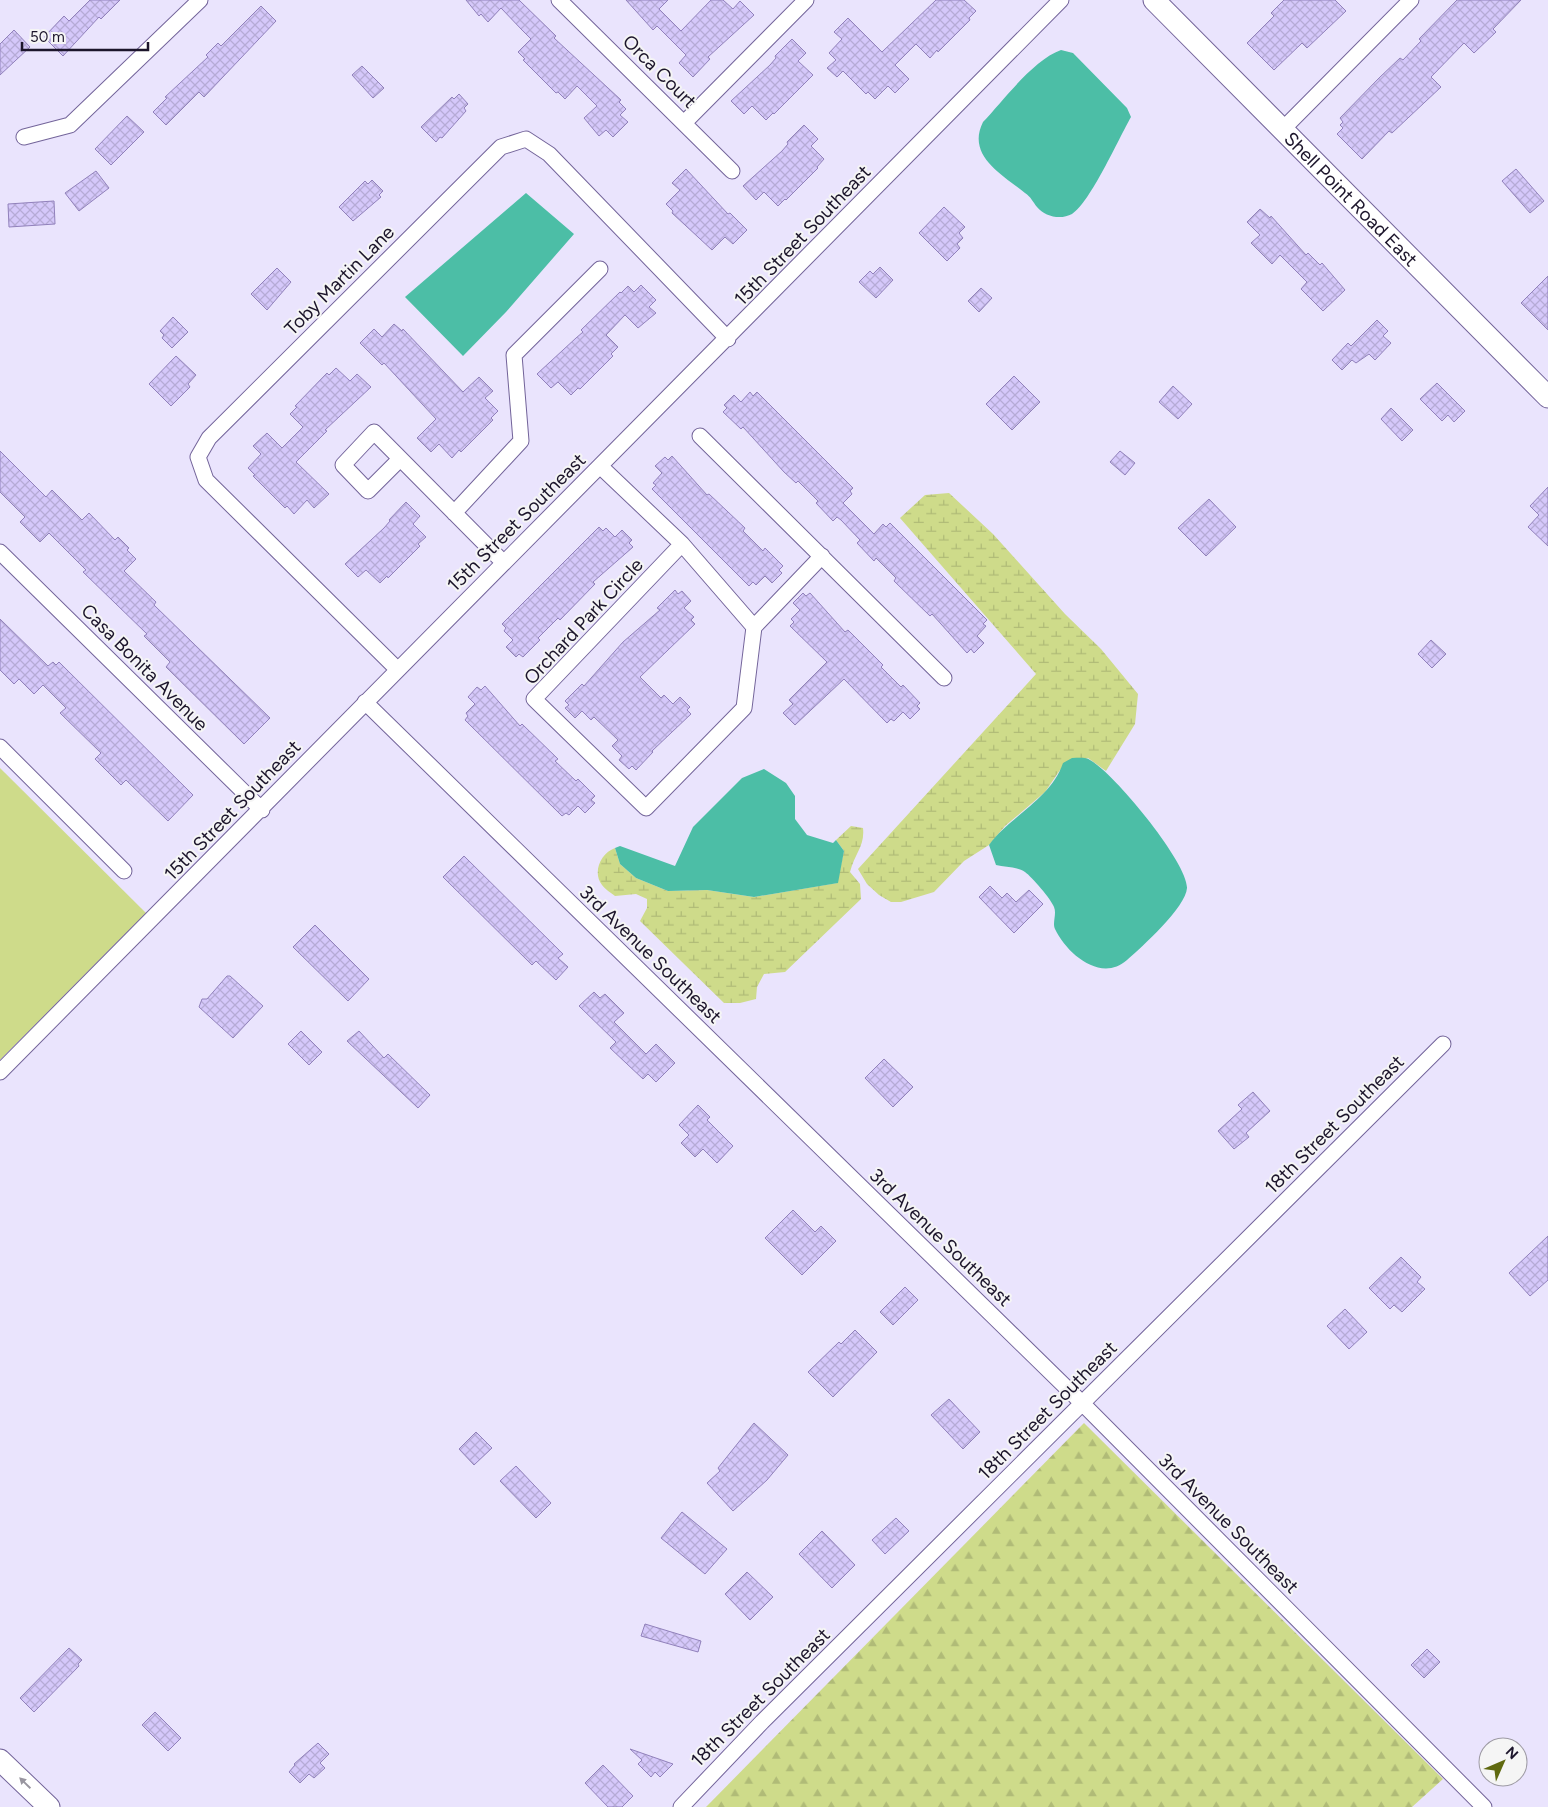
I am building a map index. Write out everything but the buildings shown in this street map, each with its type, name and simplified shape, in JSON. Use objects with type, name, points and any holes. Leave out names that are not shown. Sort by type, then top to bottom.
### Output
[{"type":"street","points":[[24,137],[70,125],[200,0]]},
{"type":"street","name":"Orca Court","points":[[559,0],[732,171]]},
{"type":"street","points":[[684,123],[806,0]]},
{"type":"street","name":"15th Street Southeast","points":[[0,1072],[262,810],[364,702],[728,339],[1061,0]]},
{"type":"street","name":"Shell Point Road East","points":[[1154,0],[1282,130],[1546,391]]},
{"type":"street","points":[[1282,130],[1410,0]]},
{"type":"street","name":"Toby Martin Lane","points":[[397,669],[206,480],[198,457],[209,438],[501,147],[526,139],[549,154],[728,339]]},
{"type":"street","points":[[454,513],[521,441],[514,355],[600,269]]},
{"type":"street","points":[[400,459],[368,491],[343,465],[374,432],[504,563]]},
{"type":"street","points":[[700,436],[944,678]]},
{"type":"street","points":[[600,466],[682,544],[754,627],[822,556]]},
{"type":"street","name":"Orchard Park Circle","points":[[682,544],[534,699],[646,808],[744,708],[754,627]]},
{"type":"street","name":"Casa Bonita Avenue","points":[[0,552],[262,810]]},
{"type":"street","name":"3rd Avenue Southeast","points":[[364,702],[1082,1403],[1484,1807]]},
{"type":"street","points":[[0,746],[124,871]]},
{"type":"street","name":"18th Street Southeast","points":[[680,1807],[769,1715],[1443,1044]]},
{"type":"street","points":[[0,1760],[49,1807]]},
{"type":"green space","points":[[949,493],[993,534],[1065,614],[1101,649],[1138,694],[1135,724],[1106,771],[1088,758],[1060,770],[1045,792],[1005,826],[989,845],[964,861],[934,892],[901,902],[891,902],[879,895],[867,884],[858,869],[1036,674],[900,518],[925,495]]},
{"type":"green space","points":[[0,768],[146,913],[0,1060]]},
{"type":"green space","points":[[851,826],[863,828],[863,840],[850,872],[860,884],[861,899],[785,972],[764,974],[757,987],[756,999],[740,1003],[724,1003],[640,921],[647,908],[647,899],[636,894],[615,896],[599,880],[598,869],[602,858],[615,848],[620,864],[636,878],[668,891],[707,890],[754,897],[837,883],[844,851],[836,840]]},
{"type":"green space","points":[[1084,1423],[1443,1779],[1412,1807],[706,1807]]},
{"type":"shaded area","points":[[1061,50],[1073,53],[1127,108],[1131,117],[1104,169],[1079,208],[1068,216],[1058,217],[1040,210],[1029,196],[989,163],[979,145],[979,134],[983,122],[1019,82],[1040,62]]},
{"type":"shaded area","points":[[526,193],[574,234],[506,312],[463,356],[405,297]]},
{"type":"shaded area","points":[[1072,758],[1090,760],[1101,768],[1132,800],[1176,859],[1187,888],[1185,896],[1172,916],[1127,960],[1117,966],[1096,967],[1076,956],[1060,938],[1055,929],[1055,910],[1045,894],[1032,878],[1022,870],[996,865],[989,845],[1008,825],[1040,797],[1057,776],[1063,763]]},
{"type":"shaded area","points":[[764,769],[786,783],[795,796],[795,819],[807,835],[833,843],[836,840],[844,851],[838,883],[754,897],[707,890],[668,891],[636,878],[620,864],[615,848],[620,846],[675,866],[693,827],[742,778]]}]
